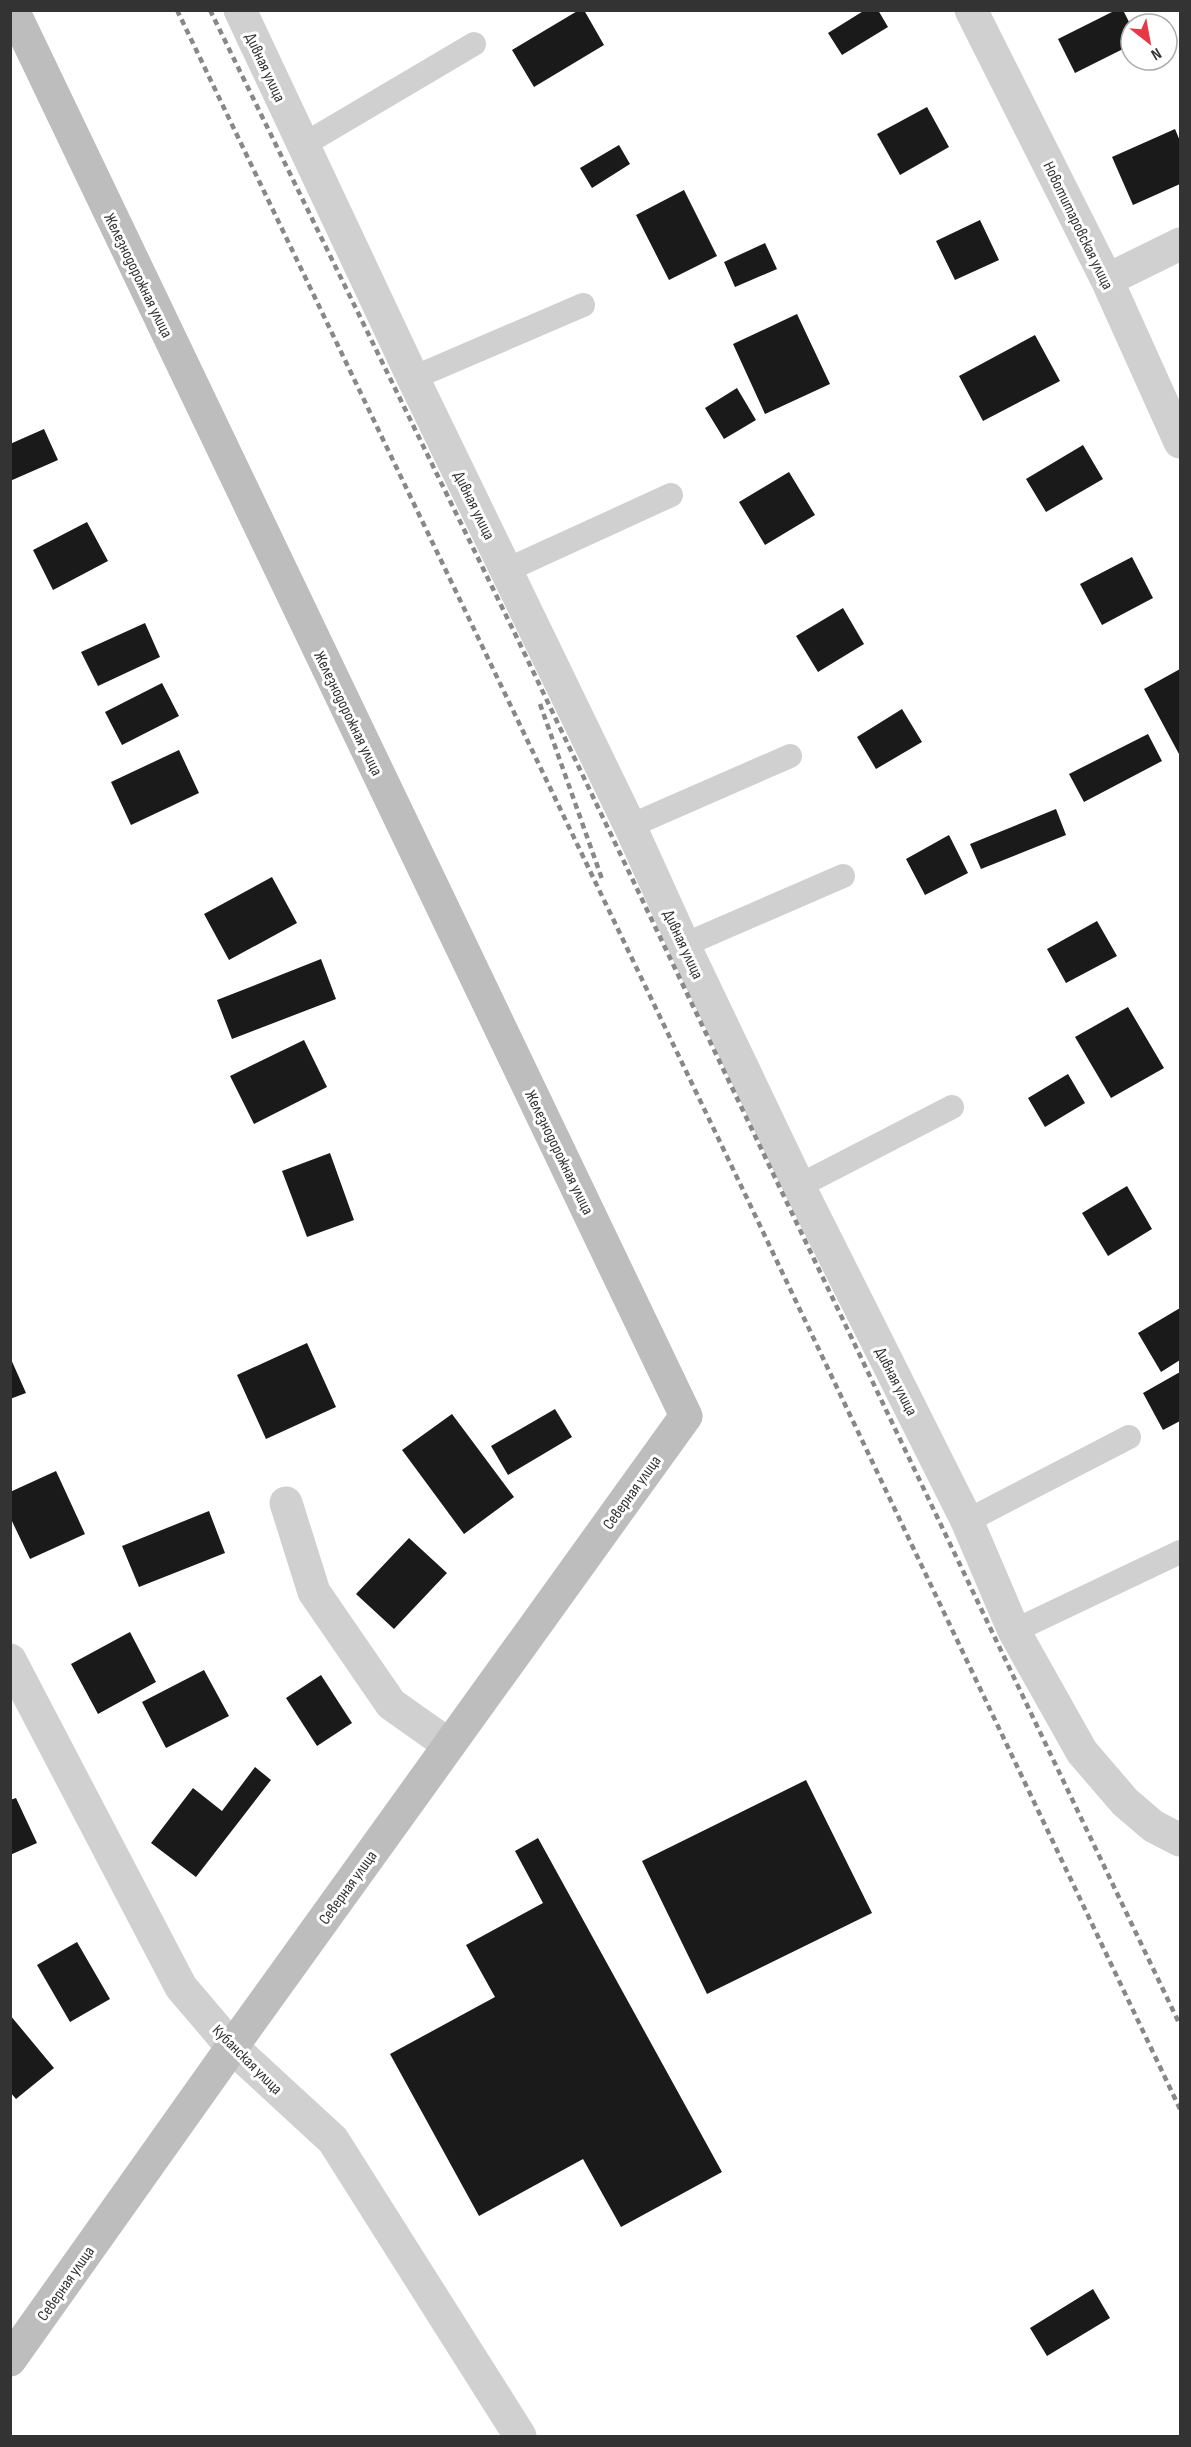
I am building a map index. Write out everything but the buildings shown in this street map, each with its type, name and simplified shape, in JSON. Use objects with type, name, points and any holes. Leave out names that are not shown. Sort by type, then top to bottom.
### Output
[{"type":"street","name":"Железнодорожная улица","points":[[13,10],[686,1416]]},
{"type":"street","name":"Дивная улица","points":[[240,10],[413,378],[630,826],[799,1186],[967,1521],[1014,1631],[1082,1752],[1125,1802],[1153,1826],[1180,1842]]},
{"type":"street","name":"Новотитаровская улица","points":[[971,10],[1107,280],[1180,442]]},
{"type":"street","points":[[1107,280],[1180,244]]},
{"type":"street","name":"Северная улица","points":[[10,2360],[686,1416]]},
{"type":"street","points":[[285,1503],[314,1592],[391,1704],[449,1745]]},
{"type":"street","name":"Кубанская улица","points":[[10,1660],[181,1987],[232,2047],[333,2140],[520,2436]]},
{"type":"lane","points":[[303,145],[474,44]]},
{"type":"lane","points":[[413,378],[582,305]]},
{"type":"lane","points":[[507,570],[671,495]]},
{"type":"lane","points":[[630,826],[790,756]]},
{"type":"lane","points":[[684,945],[843,876]]},
{"type":"lane","points":[[799,1186],[952,1107]]},
{"type":"lane","points":[[967,1521],[1130,1437]]},
{"type":"lane","points":[[1014,1631],[1180,1552]]},
{"type":"railway","points":[[177,10],[744,1192],[1180,2109]]},
{"type":"railway","points":[[210,10],[519,642],[1180,2025]]},
{"type":"railway","points":[[540,704],[602,879]]}]
